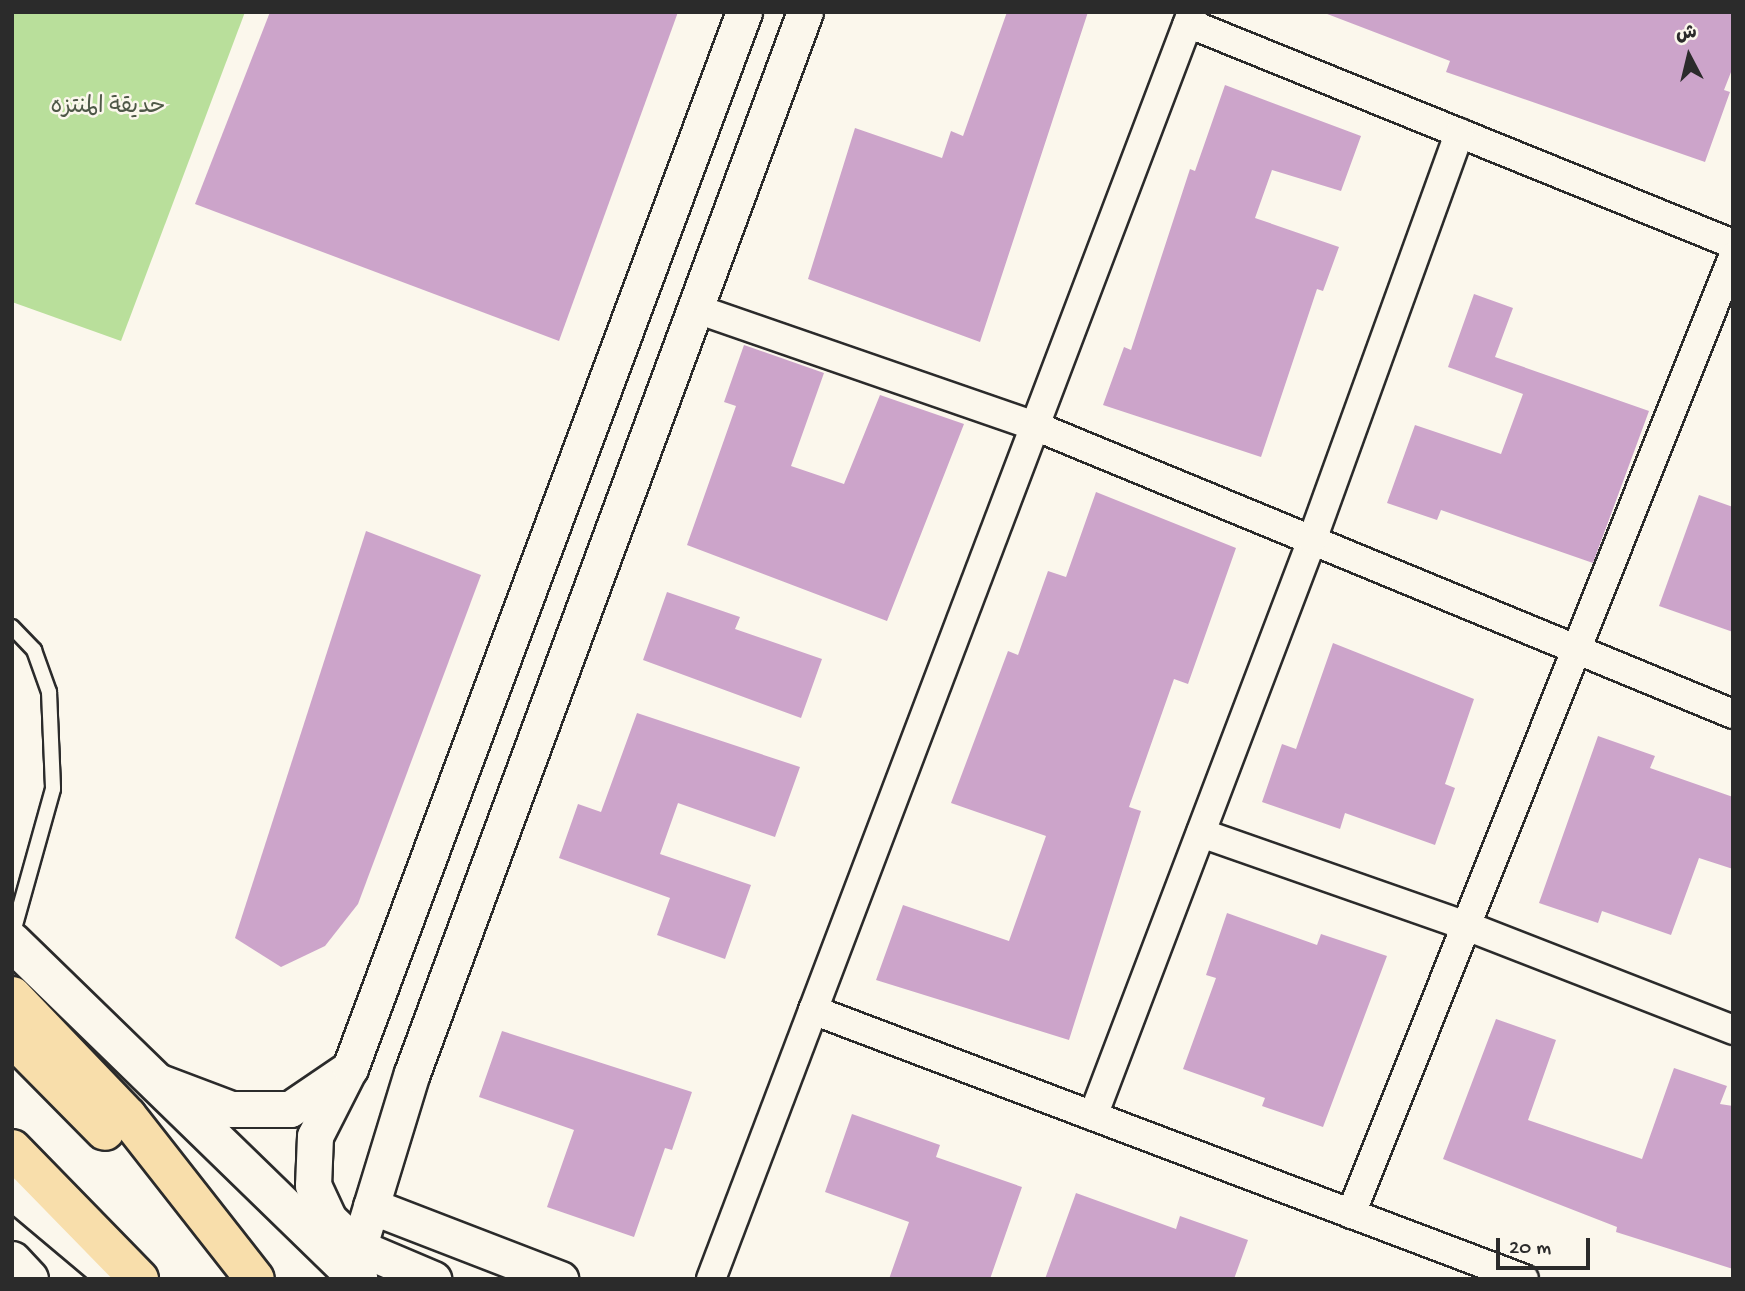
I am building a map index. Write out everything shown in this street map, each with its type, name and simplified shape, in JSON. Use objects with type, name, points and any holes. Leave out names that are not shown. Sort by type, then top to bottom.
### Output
[{"type":"main road","points":[[12,942],[154,1080],[356,1266]]},
{"type":"main road","points":[[12,996],[127,1116],[254,1279]]},
{"type":"main road","points":[[12,1037],[254,1279]]},
{"type":"main road","points":[[12,1149],[139,1279]]},
{"type":"main road","points":[[12,1189],[119,1279]]},
{"type":"main road","points":[[12,1261],[29,1279]]},
{"type":"street","points":[[356,1266],[313,1185],[314,1136],[350,1068],[744,12]]},
{"type":"street","points":[[356,1266],[371,1206],[412,1073],[805,12]]},
{"type":"street","points":[[711,1279],[1190,18],[1459,133],[1733,244]]},
{"type":"street","points":[[1093,1116],[1312,540],[1459,133]]},
{"type":"street","points":[[1351,1214],[1464,925],[1578,650],[1733,257]]},
{"type":"street","points":[[697,309],[1035,426],[1733,714]]},
{"type":"street","points":[[1201,833],[1464,925],[1733,1030]]},
{"type":"street","points":[[813,1010],[1524,1279]]},
{"type":"street","points":[[154,1080],[231,1109],[290,1109],[350,1068]]},
{"type":"street","points":[[371,1206],[560,1279]]},
{"type":"street","points":[[356,1266],[433,1279]]},
{"type":"lane","points":[[12,627],[34,650],[49,692],[53,789],[12,936]]},
{"type":"green space","name":"حديقة المنتزه","points":[[12,12],[245,12],[121,341],[12,302]]},
{"type":"building","points":[[270,12],[678,12],[559,341],[195,204]]},
{"type":"building","points":[[1007,12],[1088,12],[980,342],[808,279],[855,128],[942,158],[951,131],[963,136]]},
{"type":"building","points":[[1322,12],[1733,12],[1733,67],[1724,90],[1730,92],[1705,162],[1446,72],[1450,61]]},
{"type":"building","points":[[1225,85],[1361,136],[1341,191],[1272,170],[1255,218],[1339,247],[1323,291],[1317,289],[1261,457],[1103,405],[1124,347],[1131,350],[1190,169],[1195,171]]},
{"type":"building","points":[[1474,294],[1513,308],[1495,357],[1649,411],[1593,563],[1441,510],[1437,520],[1387,503],[1415,425],[1501,454],[1523,394],[1448,367]]},
{"type":"building","points":[[744,345],[824,373],[791,466],[844,484],[880,395],[964,424],[887,621],[687,545],[736,406],[724,402]]},
{"type":"building","points":[[1096,492],[1236,548],[1188,684],[1174,679],[1129,807],[1141,811],[1069,1040],[876,980],[903,905],[1009,941],[1046,836],[951,803],[1008,651],[1018,655],[1048,571],[1066,577]]},
{"type":"building","points":[[1699,495],[1733,507],[1733,632],[1659,606]]},
{"type":"building","points":[[366,531],[481,575],[358,904],[325,946],[281,967],[235,938]]},
{"type":"building","points":[[667,592],[740,617],[735,629],[822,659],[801,718],[643,660]]},
{"type":"building","points":[[1333,643],[1474,699],[1445,784],[1455,788],[1435,845],[1345,813],[1340,829],[1262,802],[1282,744],[1296,749]]},
{"type":"building","points":[[637,713],[800,767],[775,837],[678,803],[660,854],[751,885],[725,959],[657,935],[670,898],[559,858],[578,804],[601,812]]},
{"type":"building","points":[[1598,736],[1655,756],[1650,768],[1733,797],[1733,869],[1699,858],[1671,935],[1602,911],[1598,923],[1539,903]]},
{"type":"building","points":[[1227,913],[1317,945],[1321,934],[1387,956],[1323,1127],[1262,1106],[1265,1098],[1183,1069],[1216,978],[1206,975]]},
{"type":"building","points":[[1496,1019],[1556,1040],[1528,1120],[1642,1159],[1674,1068],[1727,1086],[1720,1104],[1733,1106],[1733,1269],[1616,1232],[1617,1227],[1443,1159]]},
{"type":"building","points":[[502,1031],[692,1092],[672,1150],[665,1148],[634,1237],[547,1207],[574,1130],[479,1097]]},
{"type":"building","points":[[852,1114],[940,1145],[936,1157],[1022,1187],[990,1279],[889,1279],[909,1222],[825,1192]]},
{"type":"building","points":[[1076,1193],[1176,1229],[1180,1216],[1248,1240],[1234,1279],[1045,1279]]}]
